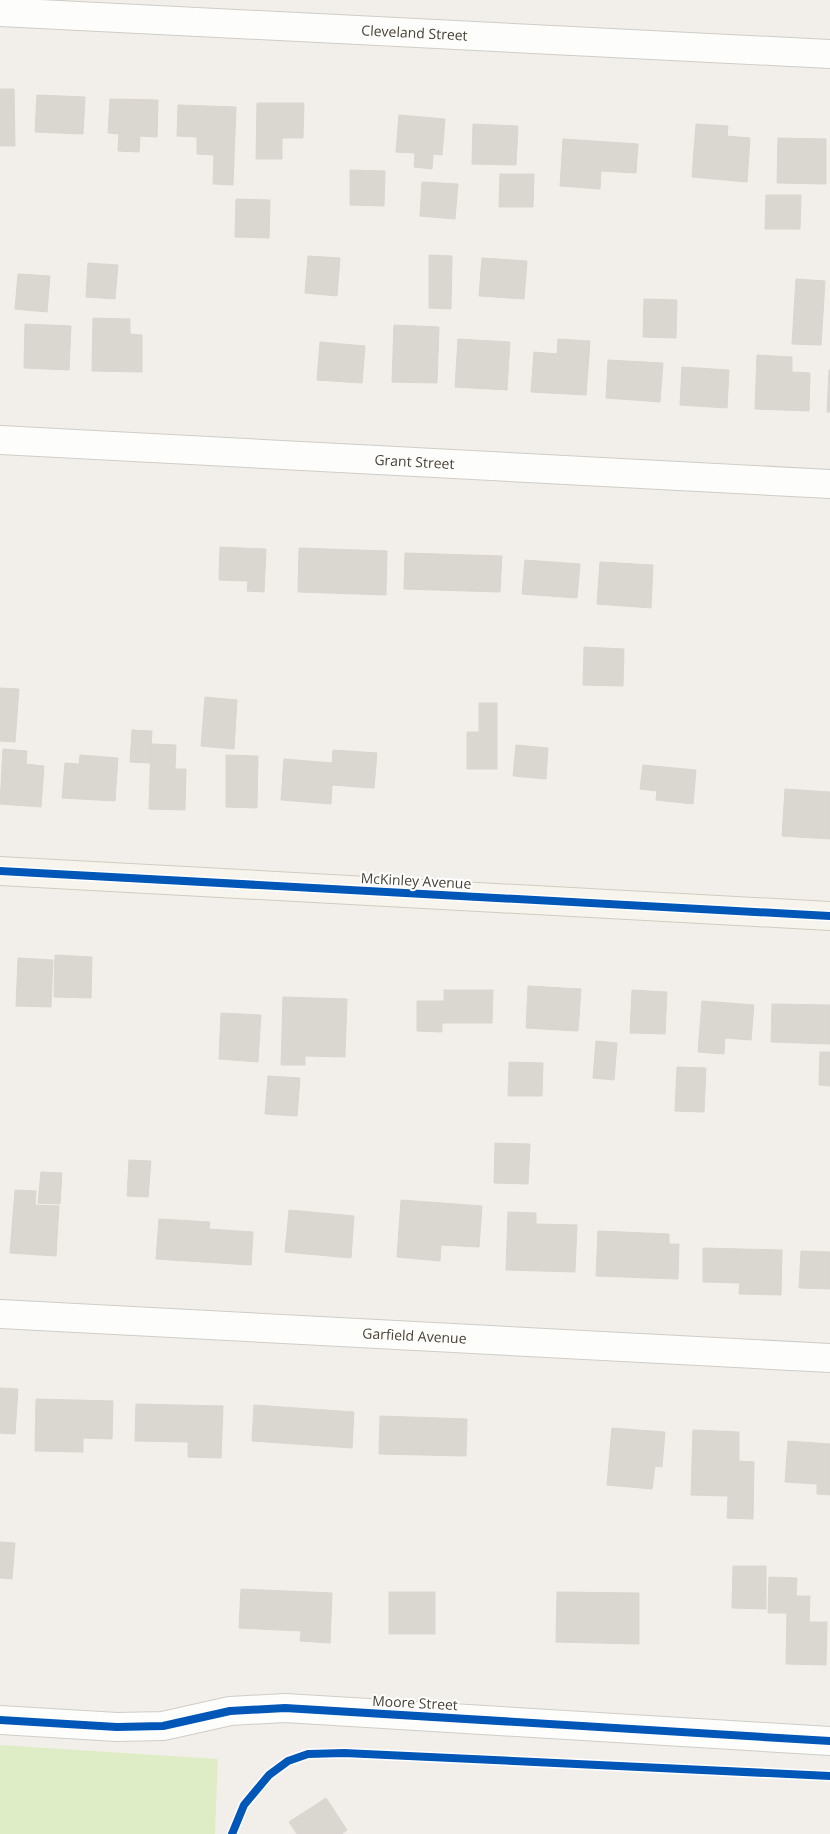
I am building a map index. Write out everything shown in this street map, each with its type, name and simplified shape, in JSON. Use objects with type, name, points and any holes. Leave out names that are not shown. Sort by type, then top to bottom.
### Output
[{"type":"street","name":"Cleveland Street","points":[[0,12],[830,54]]},
{"type":"street","name":"Grant Street","points":[[0,440],[830,484]]},
{"type":"street","name":"McKinley Avenue","points":[[0,871],[830,916]]},
{"type":"street","name":"Garfield Avenue","points":[[0,1314],[830,1358]]},
{"type":"street","name":"Moore Street","points":[[0,1720],[117,1727],[163,1726],[230,1711],[285,1708],[830,1741]]},
{"type":"green space","points":[[0,1745],[218,1759],[215,1834],[0,1834]]},
{"type":"building","points":[[0,89],[14,89],[15,146],[0,146]]},
{"type":"building","points":[[37,95],[85,97],[83,134],[35,132]]},
{"type":"building","points":[[110,99],[158,100],[157,137],[140,136],[139,152],[118,151],[119,134],[108,133]]},
{"type":"building","points":[[257,103],[304,103],[303,138],[282,138],[282,159],[256,159]]},
{"type":"building","points":[[178,105],[236,107],[233,185],[213,184],[214,155],[197,154],[197,137],[177,136]]},
{"type":"building","points":[[399,115],[445,119],[442,155],[433,154],[432,169],[414,167],[415,153],[396,152]]},
{"type":"building","points":[[473,124],[518,126],[516,165],[472,164]]},
{"type":"building","points":[[696,124],[728,126],[727,136],[750,138],[747,182],[692,177]]},
{"type":"building","points":[[778,138],[826,139],[826,184],[777,183]]},
{"type":"building","points":[[563,139],[638,144],[636,173],[601,171],[600,189],[560,186]]},
{"type":"building","points":[[350,170],[385,171],[384,206],[350,205]]},
{"type":"building","points":[[500,174],[534,174],[533,207],[499,207]]},
{"type":"building","points":[[422,182],[458,184],[455,219],[420,216]]},
{"type":"building","points":[[766,195],[801,195],[800,229],[765,229]]},
{"type":"building","points":[[236,199],[270,200],[269,238],[235,237]]},
{"type":"building","points":[[429,255],[452,256],[451,309],[429,308]]},
{"type":"building","points":[[308,256],[340,258],[337,296],[305,293]]},
{"type":"building","points":[[482,258],[527,261],[524,299],[479,296]]},
{"type":"building","points":[[88,263],[118,265],[115,299],[86,297]]},
{"type":"building","points":[[18,274],[50,276],[47,312],[15,309]]},
{"type":"building","points":[[796,279],[825,281],[821,345],[792,344]]},
{"type":"building","points":[[644,299],[677,300],[676,338],[643,337]]},
{"type":"building","points":[[93,318],[130,319],[130,334],[142,335],[142,372],[92,371]]},
{"type":"building","points":[[25,324],[71,326],[69,370],[24,368]]},
{"type":"building","points":[[394,325],[439,327],[437,383],[392,382]]},
{"type":"building","points":[[458,339],[510,342],[507,390],[455,387]]},
{"type":"building","points":[[558,339],[590,341],[586,395],[531,392],[534,352],[557,354]]},
{"type":"building","points":[[320,342],[365,346],[362,383],[317,380]]},
{"type":"building","points":[[757,355],[792,357],[792,372],[810,373],[809,411],[755,409]]},
{"type":"building","points":[[608,360],[663,363],[660,402],[606,398]]},
{"type":"building","points":[[682,367],[729,370],[727,408],[680,405]]},
{"type":"building","points":[[829,370],[830,412],[827,412]]},
{"type":"building","points":[[220,547],[266,549],[264,592],[247,591],[248,581],[219,580]]},
{"type":"building","points":[[299,548],[387,551],[386,595],[298,592]]},
{"type":"building","points":[[405,553],[502,556],[500,592],[404,589]]},
{"type":"building","points":[[525,560],[580,564],[577,598],[522,594]]},
{"type":"building","points":[[600,562],[653,565],[651,608],[597,604]]},
{"type":"building","points":[[584,647],[624,649],[623,686],[583,685]]},
{"type":"building","points":[[0,688],[19,689],[15,742],[0,741]]},
{"type":"building","points":[[205,697],[237,700],[234,749],[201,746]]},
{"type":"building","points":[[479,703],[497,703],[497,769],[467,769],[467,732],[479,732]]},
{"type":"building","points":[[132,730],[152,731],[150,763],[130,762]]},
{"type":"building","points":[[151,744],[176,745],[175,769],[186,769],[185,810],[149,809]]},
{"type":"building","points":[[516,745],[548,748],[546,779],[513,776]]},
{"type":"building","points":[[3,749],[27,751],[26,764],[44,766],[41,807],[0,804]]},
{"type":"building","points":[[333,750],[377,753],[374,788],[332,785],[331,804],[281,800],[284,759],[332,763]]},
{"type":"building","points":[[80,755],[118,758],[115,801],[62,798],[65,763],[79,764]]},
{"type":"building","points":[[226,755],[258,756],[257,808],[226,807]]},
{"type":"building","points":[[643,765],[696,770],[693,804],[656,800],[657,791],[640,789]]},
{"type":"building","points":[[785,789],[830,792],[830,839],[782,836]]},
{"type":"building","points":[[55,955],[92,957],[91,998],[54,997]]},
{"type":"building","points":[[18,958],[53,960],[51,1007],[16,1006]]},
{"type":"building","points":[[528,986],[581,989],[578,1031],[526,1028]]},
{"type":"building","points":[[444,990],[493,990],[492,1023],[442,1023],[442,1032],[417,1031],[417,1001],[444,1001]]},
{"type":"building","points":[[632,990],[667,992],[665,1034],[630,1033]]},
{"type":"building","points":[[283,997],[347,999],[345,1057],[305,1056],[305,1065],[281,1065]]},
{"type":"building","points":[[702,1001],[754,1005],[751,1040],[725,1038],[724,1054],[698,1052]]},
{"type":"building","points":[[772,1004],[830,1005],[830,1044],[771,1042]]},
{"type":"building","points":[[221,1013],[261,1015],[258,1062],[219,1059]]},
{"type":"building","points":[[596,1041],[617,1043],[614,1080],[593,1078]]},
{"type":"building","points":[[820,1052],[830,1052],[830,1086],[819,1085]]},
{"type":"building","points":[[509,1062],[543,1063],[542,1096],[508,1096]]},
{"type":"building","points":[[677,1067],[706,1068],[704,1112],[675,1111]]},
{"type":"building","points":[[268,1076],[300,1078],[297,1116],[265,1114]]},
{"type":"building","points":[[495,1143],[530,1144],[528,1184],[494,1183]]},
{"type":"building","points":[[129,1160],[151,1161],[148,1197],[127,1196]]},
{"type":"building","points":[[41,1172],[62,1173],[60,1204],[38,1203]]},
{"type":"building","points":[[15,1190],[36,1191],[35,1205],[59,1206],[56,1256],[10,1253]]},
{"type":"building","points":[[401,1200],[482,1206],[479,1247],[441,1245],[440,1261],[397,1257]]},
{"type":"building","points":[[289,1210],[354,1216],[351,1258],[285,1252]]},
{"type":"building","points":[[508,1212],[536,1213],[536,1224],[577,1225],[575,1272],[506,1270]]},
{"type":"building","points":[[159,1219],[210,1222],[209,1229],[253,1232],[251,1265],[156,1259]]},
{"type":"building","points":[[598,1231],[669,1234],[669,1244],[679,1244],[678,1279],[596,1276]]},
{"type":"building","points":[[703,1248],[782,1250],[781,1295],[739,1294],[740,1283],[703,1282]]},
{"type":"building","points":[[801,1251],[830,1252],[830,1289],[799,1288]]},
{"type":"building","points":[[0,1388],[18,1389],[15,1434],[0,1433]]},
{"type":"building","points":[[36,1399],[113,1401],[112,1439],[83,1438],[83,1452],[35,1451]]},
{"type":"building","points":[[136,1404],[223,1406],[221,1458],[188,1457],[188,1442],[135,1441]]},
{"type":"building","points":[[254,1405],[354,1412],[352,1448],[252,1441]]},
{"type":"building","points":[[380,1416],[467,1419],[466,1456],[379,1454]]},
{"type":"building","points":[[612,1428],[665,1432],[662,1467],[655,1466],[652,1489],[607,1485]]},
{"type":"building","points":[[693,1430],[739,1432],[739,1461],[754,1462],[753,1519],[727,1518],[728,1496],[691,1495]]},
{"type":"building","points":[[788,1441],[830,1444],[830,1495],[817,1494],[817,1484],[785,1482]]},
{"type":"building","points":[[0,1542],[15,1543],[12,1579],[0,1578]]},
{"type":"building","points":[[733,1566],[766,1566],[766,1609],[732,1608]]},
{"type":"building","points":[[769,1577],[797,1578],[796,1596],[810,1596],[809,1622],[827,1622],[826,1665],[786,1664],[787,1613],[768,1613]]},
{"type":"building","points":[[241,1589],[332,1593],[330,1643],[300,1641],[301,1631],[239,1628]]},
{"type":"building","points":[[389,1592],[435,1592],[435,1634],[389,1634]]},
{"type":"building","points":[[557,1592],[639,1593],[639,1644],[556,1642]]},
{"type":"building","points":[[326,1798],[347,1830],[342,1834],[297,1834],[289,1822]]},
{"type":"cycle path","points":[[0,871],[830,916]]},
{"type":"cycle path","points":[[0,1720],[117,1727],[163,1726],[230,1711],[285,1708],[830,1741]]},
{"type":"cycle path","points":[[232,1834],[244,1805],[269,1775],[288,1761],[308,1754],[344,1753],[830,1776]]}]
